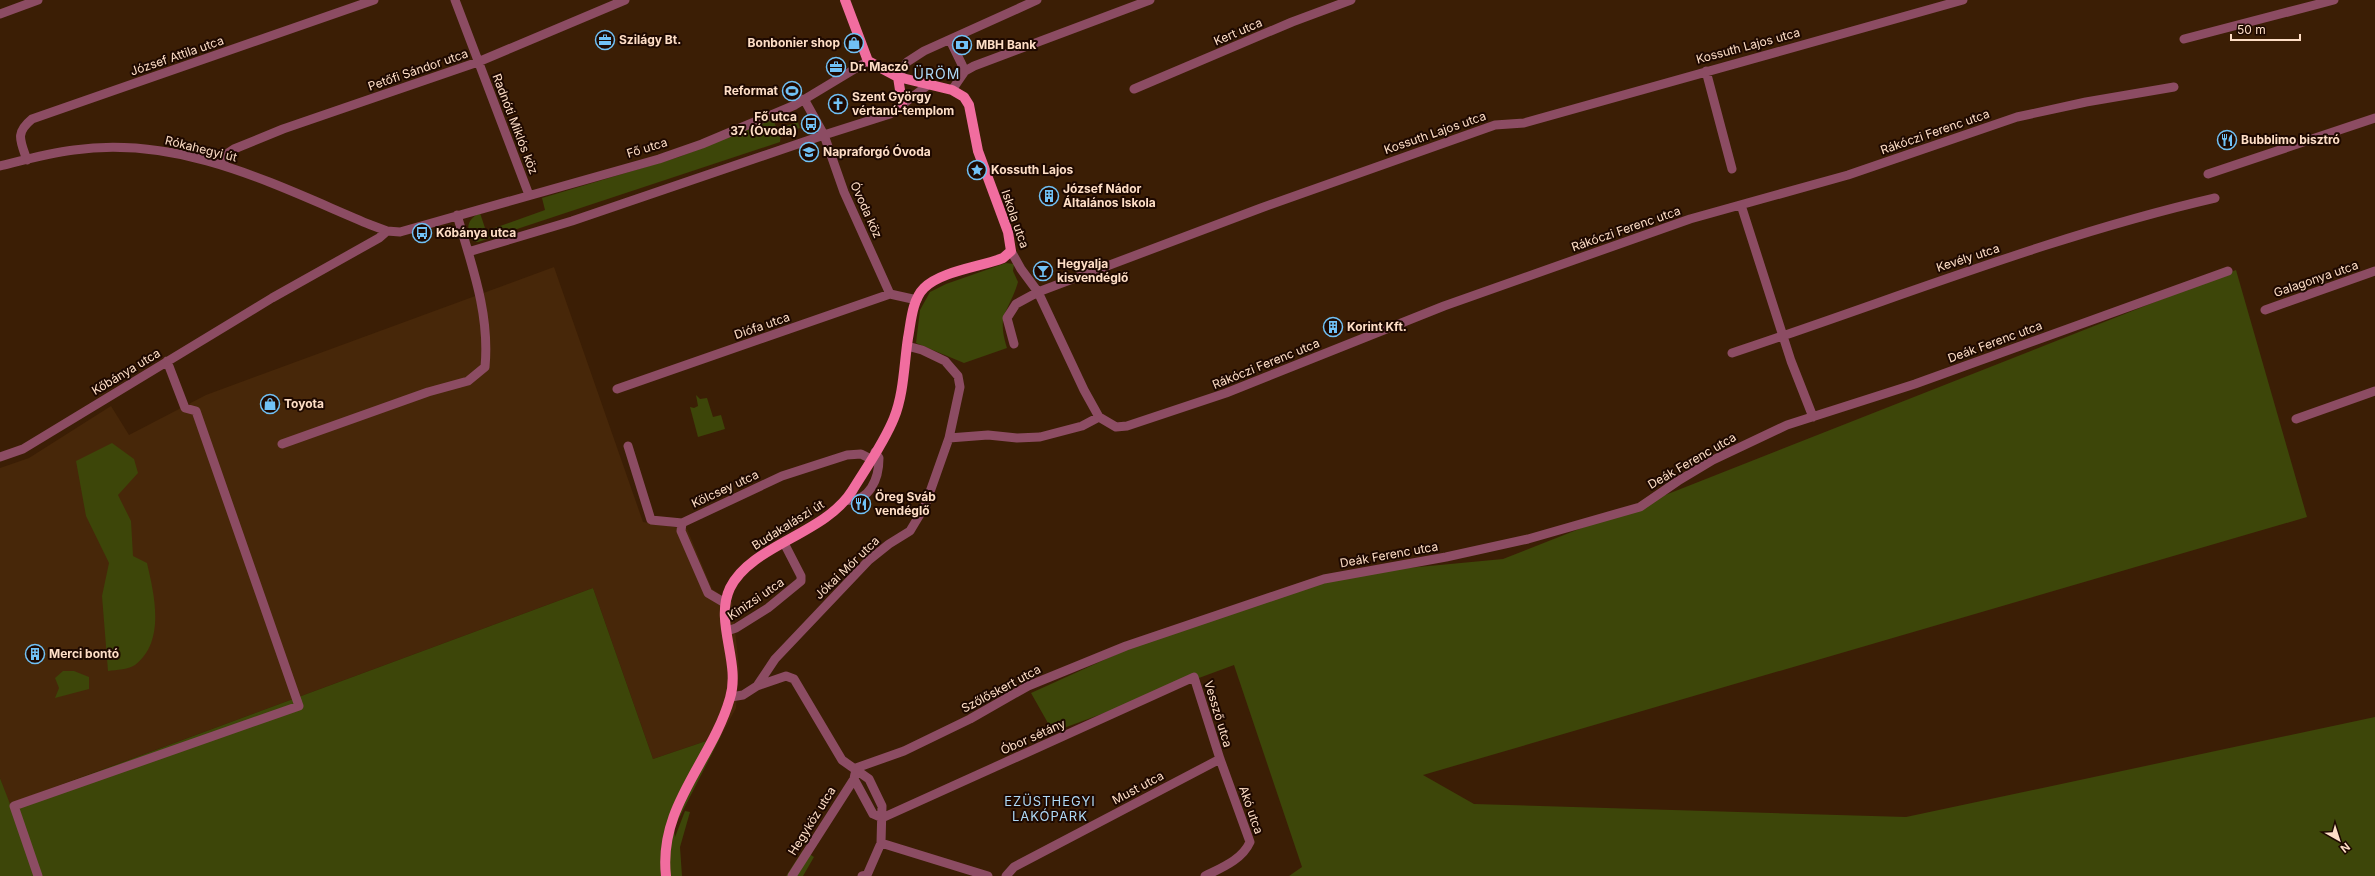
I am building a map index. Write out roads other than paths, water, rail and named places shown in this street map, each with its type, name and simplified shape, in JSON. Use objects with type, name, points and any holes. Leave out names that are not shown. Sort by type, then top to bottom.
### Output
[{"type":"main road","points":[[845,0],[868,61],[898,77],[952,90]]},
{"type":"main road","points":[[898,77],[902,103]]},
{"type":"main road","name":"Iskola utca","points":[[952,90],[964,97],[969,105],[978,150],[1008,232],[1011,251]]},
{"type":"main road","name":"Budakalászi út","points":[[666,876],[665,857],[669,827],[680,800],[726,713],[731,697],[734,682],[725,603],[730,588],[738,577],[755,562],[824,519],[845,500],[873,455],[896,412],[913,309],[925,286],[934,280],[1003,258],[1011,251]]},
{"type":"street","points":[[0,14],[38,0]]},
{"type":"street","name":"József Attila utca","points":[[26,160],[20,138],[22,128],[32,119],[374,0]]},
{"type":"street","name":"Radnóti Miklós köz","points":[[455,0],[529,195]]},
{"type":"street","name":"Petőfi Sándor utca","points":[[223,164],[228,153],[234,149],[283,129],[478,62],[625,0]]},
{"type":"street","points":[[898,77],[907,62],[924,50],[950,40],[1000,15],[1037,0]]},
{"type":"street","points":[[952,90],[965,71],[982,62],[1150,0]]},
{"type":"street","name":"Kert utca","points":[[1134,89],[1292,22],[1351,0]]},
{"type":"street","name":"Kossuth Lajos utca","points":[[1014,344],[1007,318],[1016,304],[1038,292],[1261,208],[1495,125],[1524,122],[1963,0]]},
{"type":"street","points":[[2184,40],[2334,0]]},
{"type":"street","points":[[950,40],[965,71]]},
{"type":"street","name":"Fő utca","points":[[387,231],[400,232],[414,229],[457,215],[688,149],[748,125],[804,99],[868,61]]},
{"type":"street","points":[[1706,71],[1732,169]]},
{"type":"street","points":[[468,252],[572,220],[824,135],[882,117],[890,114],[902,103],[928,85]]},
{"type":"street","name":"Rákóczi Ferenc utca","points":[[1099,416],[1116,427],[1145,422],[1226,393],[1444,306],[1690,219],[1848,175],[2017,117],[2174,87]]},
{"type":"street","name":"Óvoda köz","points":[[804,99],[824,135],[844,192],[890,294]]},
{"type":"street","points":[[2208,174],[2375,118]]},
{"type":"street","name":"Rókahegyi út","points":[[0,166],[74,150],[115,147],[169,151],[223,164],[387,231]]},
{"type":"street","name":"Kevély utca","points":[[1732,353],[1985,264],[2151,213],[2215,198]]},
{"type":"street","points":[[1741,205],[1783,336],[1813,417]]},
{"type":"street","points":[[282,444],[428,392],[468,381],[485,367],[487,347],[481,294],[457,215]]},
{"type":"street","name":"Kőbánya utca","points":[[0,457],[23,449],[272,298],[378,238],[387,231]]},
{"type":"street","name":"Iskola utca","points":[[1011,251],[1021,269],[1038,292],[1084,390],[1099,416]]},
{"type":"street","name":"Deák Ferenc utca","points":[[1158,635],[1324,579],[1446,557],[1528,538],[1640,507],[1678,481],[1713,460],[1787,425],[1915,384],[2228,271]]},
{"type":"street","name":"Galagonya utca","points":[[2265,310],[2375,271]]},
{"type":"street","points":[[890,294],[917,300]]},
{"type":"street","name":"Diófa utca","points":[[616,389],[890,294]]},
{"type":"street","name":"Jókai Mór utca","points":[[757,686],[775,659],[869,560],[889,544],[910,531],[925,506],[948,438],[960,393],[958,376],[945,361],[922,350],[907,346]]},
{"type":"street","points":[[38,876],[14,806],[299,706],[196,411],[185,408],[167,361]]},
{"type":"street","points":[[2296,419],[2375,391]]},
{"type":"street","points":[[948,438],[988,434],[1017,438],[1040,437],[1082,426],[1099,416]]},
{"type":"street","points":[[628,446],[651,520],[682,523]]},
{"type":"street","name":"Kölcsey utca","points":[[725,603],[708,593],[681,531],[682,523],[782,476],[847,456],[860,454],[873,455]]},
{"type":"street","points":[[845,500],[854,501],[866,495],[876,480],[879,458],[873,455]]},
{"type":"street","name":"Kinizsi utca","points":[[727,631],[736,628],[768,608],[801,581],[784,543]]},
{"type":"street","name":"Szőlőskert utca","points":[[856,768],[904,751],[950,729],[1028,686],[1158,635]]},
{"type":"street","points":[[731,697],[743,695],[757,686],[786,676],[794,679],[842,760],[856,768],[869,779],[882,806],[881,843],[865,876]]},
{"type":"street","name":"Vessző utca","points":[[1194,677],[1220,759]]},
{"type":"street","name":"Óbor sétány","points":[[882,818],[1194,677]]},
{"type":"street","name":"Akó utca","points":[[1205,876],[1231,863],[1246,851],[1250,842],[1220,759]]},
{"type":"street","name":"Must utca","points":[[1006,876],[1014,867],[1220,759]]},
{"type":"street","points":[[856,768],[854,779],[873,814],[882,818]]},
{"type":"street","name":"Hegyköz utca","points":[[792,876],[854,779]]},
{"type":"street","points":[[881,843],[988,876]]},
{"type":"place","name":"Szilágy Bt.","points":[[605,40]]},
{"type":"place","name":"Bonbonier shop","points":[[854,43]]},
{"type":"place","name":"MBH Bank","points":[[962,45]]},
{"type":"place","name":"Dr. Maczó","points":[[836,67]]},
{"type":"place","name":"Reformat","points":[[792,91]]},
{"type":"place","name":"Szent György vértanú-templom","points":[[838,104]]},
{"type":"place","name":"Fő utca 37. (Óvoda)","points":[[811,124]]},
{"type":"place","name":"Bubblimo bisztró","points":[[2227,140]]},
{"type":"place","name":"Napraforgó Óvoda","points":[[809,152]]},
{"type":"place","name":"Kossuth Lajos","points":[[977,170]]},
{"type":"place","name":"József Nádor Általános Iskola","points":[[1049,196]]},
{"type":"place","name":"Kőbánya utca","points":[[422,233]]},
{"type":"place","name":"Hegyalja kisvendéglő","points":[[1043,271]]},
{"type":"place","name":"Korint Kft.","points":[[1333,327]]},
{"type":"place","name":"Toyota","points":[[270,404]]},
{"type":"place","name":"Öreg Sváb vendéglő","points":[[861,504]]},
{"type":"place","name":"Merci bontó","points":[[35,654]]},
{"type":"district","name":"ÜRÖM","points":[[937,74]]},
{"type":"district","name":"EZÜSTHEGYI LAKÓPARK","points":[[1050,808]]}]
